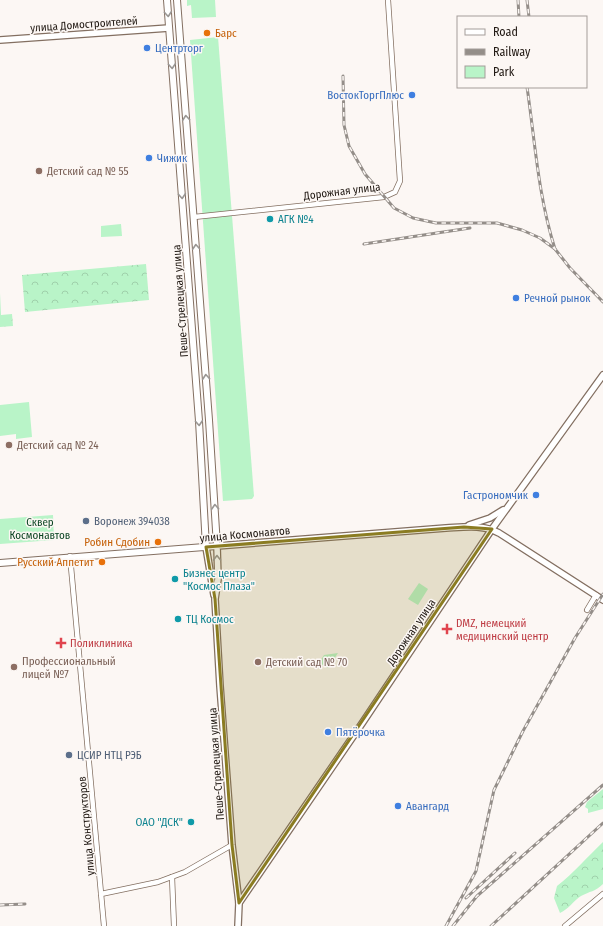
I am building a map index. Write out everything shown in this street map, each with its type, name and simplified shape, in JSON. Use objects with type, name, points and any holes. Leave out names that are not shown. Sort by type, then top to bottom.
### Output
[{"type":"main road","name":"Пеше-Стрелецкая улица","points":[[166,0],[199,421],[206,547]]},
{"type":"main road","name":"Пеше-Стрелецкая улица","points":[[177,0],[217,546]]},
{"type":"main road","name":"улица Космонавтов","points":[[0,563],[70,556],[217,546]]},
{"type":"street","name":"Дорожная улица","points":[[194,217],[384,198],[395,192],[400,181],[388,0]]},
{"type":"street","name":"улица Домостроителей","points":[[0,40],[169,28]]},
{"type":"street","name":"Дорожная улица","points":[[239,903],[346,748],[492,529],[603,375]]},
{"type":"street","points":[[464,527],[490,518],[507,508]]},
{"type":"street","name":"улица Космонавтов","points":[[217,546],[464,527],[492,529]]},
{"type":"street","points":[[492,529],[603,600]]},
{"type":"street","name":"Пеше-Стрелецкая улица","points":[[215,599],[218,579],[217,546]]},
{"type":"street","name":"Пеше-Стрелецкая улица","points":[[206,547],[210,579],[215,599],[232,845],[239,903],[238,926]]},
{"type":"street","name":"улица Конструкторов","points":[[70,556],[104,926]]},
{"type":"street","points":[[587,610],[596,595]]},
{"type":"street","points":[[101,894],[137,888],[172,877],[185,872],[232,845]]},
{"type":"street","points":[[172,877],[174,926]]},
{"type":"street","points":[[565,926],[603,894]]},
{"type":"highlighted area","points":[[464,527],[492,529],[239,903],[232,845],[215,599],[206,547]]},
{"type":"green space","points":[[187,0],[215,0],[216,17],[192,18],[191,5],[187,6]]},
{"type":"green space","points":[[218,37],[254,496],[252,499],[223,501],[190,40]]},
{"type":"green space","points":[[121,224],[122,236],[101,237],[101,226]]},
{"type":"green space","points":[[146,264],[149,300],[25,312],[22,275]]},
{"type":"green space","points":[[0,293],[1,315],[12,314],[13,326],[0,327]]},
{"type":"green space","points":[[29,402],[32,437],[16,439],[16,434],[0,436],[0,405]]},
{"type":"green space","name":"Сквер Космонавтов","points":[[53,515],[54,540],[0,544],[0,519]]},
{"type":"green space","points":[[419,583],[428,589],[418,605],[408,599]]},
{"type":"green space","points":[[338,653],[328,668],[319,663],[324,655]]},
{"type":"green space","points":[[603,789],[603,809],[588,813],[588,809],[585,807],[587,802]]},
{"type":"green space","points":[[603,842],[603,884],[595,890],[581,896],[560,913],[554,898],[557,886]]},
{"type":"railway","points":[[518,0],[519,16]]},
{"type":"railway","points":[[527,0],[529,16]]},
{"type":"railway","points":[[343,76],[344,125],[349,146],[365,174],[394,208],[413,218],[436,223],[497,223],[522,230],[540,238],[555,249],[570,268],[603,302]]},
{"type":"railway","points":[[527,88],[541,189],[549,229],[555,249]]},
{"type":"railway","points":[[364,244],[470,228]]},
{"type":"railway","points":[[446,926],[476,871],[494,790],[523,731],[575,638],[603,594]]},
{"type":"railway","points":[[453,926],[477,896],[603,785]]},
{"type":"railway","points":[[491,926],[603,823]]},
{"type":"railway","points":[[466,898],[515,853]]},
{"type":"railway","points":[[0,905],[25,904]]},
{"type":"place","name":"Барс","points":[[207,33]]},
{"type":"place","name":"Центрторг","points":[[147,48]]},
{"type":"place","name":"ВостокТоргПлюс","points":[[412,95]]},
{"type":"place","name":"Чижик","points":[[149,158]]},
{"type":"place","name":"Детский сад № 55","points":[[39,171]]},
{"type":"place","name":"АГК №4","points":[[270,219]]},
{"type":"place","name":"Речной рынок","points":[[516,298]]},
{"type":"place","name":"Детский сад № 24","points":[[9,445]]},
{"type":"place","name":"Гастрономчик","points":[[536,495]]},
{"type":"place","name":"Воронеж 394038","points":[[86,521]]},
{"type":"place","name":"Робин Сдобин","points":[[158,542]]},
{"type":"place","name":"Русский Аппетит","points":[[102,562]]},
{"type":"place","name":"Бизнес центр \"Космос Плаза\"","points":[[175,579]]},
{"type":"place","name":"ТЦ Космос","points":[[178,619]]},
{"type":"place","name":"DMZ, немецкий медицинский центр","points":[[447,629]]},
{"type":"place","name":"Поликлиника","points":[[61,643]]},
{"type":"place","name":"Детский сад № 70","points":[[258,662]]},
{"type":"place","name":"Профессиональный лицей №7","points":[[14,667]]},
{"type":"place","name":"Пятёрочка","points":[[328,732]]},
{"type":"place","name":"ЦСИР НТЦ РЭБ","points":[[69,755]]},
{"type":"place","name":"Авангард","points":[[398,806]]},
{"type":"place","name":"ОАО \"ДСК\"","points":[[191,822]]}]
